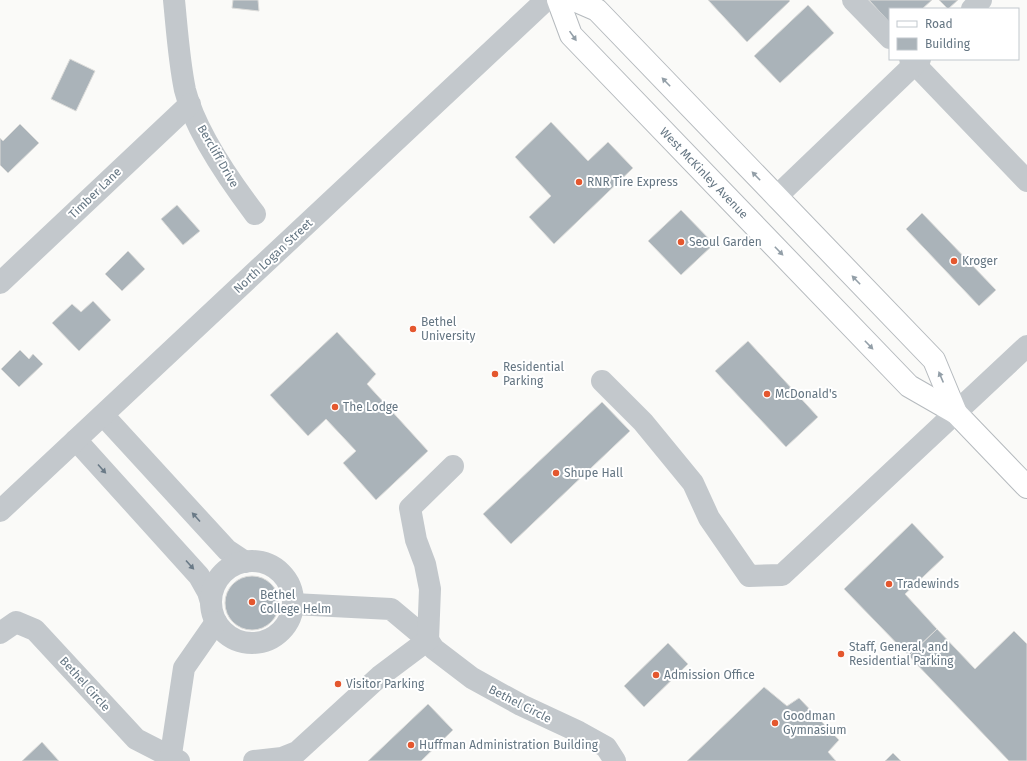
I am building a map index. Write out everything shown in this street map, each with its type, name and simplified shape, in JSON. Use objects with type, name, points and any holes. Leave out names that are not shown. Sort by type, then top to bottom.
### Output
[{"type":"main road","name":"West McKinley Avenue","points":[[558,0],[571,35],[909,386],[956,413],[1027,487]]},
{"type":"main road","name":"West McKinley Avenue","points":[[574,0],[597,10],[934,360],[956,413]]},
{"type":"street","name":"Bercliff Drive","points":[[174,0],[178,41],[186,92],[190,104],[202,133],[232,183],[255,214]]},
{"type":"street","name":"North Logan Street","points":[[0,511],[546,0]]},
{"type":"street","points":[[853,0],[889,37]]},
{"type":"street","points":[[973,8],[981,0]]},
{"type":"street","points":[[776,197],[915,61],[1027,181]]},
{"type":"street","name":"Timber Lane","points":[[0,283],[190,104]]},
{"type":"street","points":[[602,381],[643,422],[693,484],[709,518],[749,576],[780,583],[1027,346]]},
{"type":"street","points":[[76,440],[199,576],[208,592],[214,612],[224,632],[234,639],[258,643],[280,633],[291,615],[293,604],[292,592],[287,581],[279,571],[269,565],[257,561],[245,562],[227,550],[103,415]]},
{"type":"street","points":[[254,761],[282,758],[297,752],[380,676],[428,640],[428,603],[430,589],[425,564],[416,540],[410,508],[453,466]]},
{"type":"street","name":"Bethel Circle","points":[[0,633],[16,622],[35,630],[136,739],[173,759],[184,668],[214,612],[214,586],[218,579],[230,568],[245,562]]},
{"type":"street","points":[[293,604],[391,609],[428,603]]},
{"type":"street","name":"Bethel Circle","points":[[391,609],[428,640],[434,649],[472,678],[521,705],[579,732],[606,747],[615,761]]},
{"type":"building","points":[[233,0],[258,0],[259,11],[232,8]]},
{"type":"building","points":[[708,0],[789,0],[790,1],[747,42]]},
{"type":"building","points":[[869,0],[932,0],[923,8],[889,8],[889,22]]},
{"type":"building","points":[[939,0],[958,0],[949,8],[947,8]]},
{"type":"building","points":[[808,5],[834,33],[780,83],[754,56]]},
{"type":"building","points":[[70,59],[95,71],[76,111],[51,99]]},
{"type":"building","name":"RNR Tire Express","points":[[551,122],[588,161],[608,142],[633,168],[554,244],[529,217],[551,196],[515,157]]},
{"type":"building","points":[[20,124],[39,143],[8,173],[0,165],[0,138],[3,141]]},
{"type":"building","points":[[177,205],[200,231],[183,245],[161,219]]},
{"type":"building","name":"Seoul Garden","points":[[681,210],[714,244],[681,275],[648,241]]},
{"type":"building","points":[[922,213],[996,290],[979,306],[906,229]]},
{"type":"building","points":[[128,251],[145,269],[122,291],[105,274]]},
{"type":"building","points":[[93,301],[111,320],[79,351],[52,323],[72,304],[81,312]]},
{"type":"building","name":"The Lodge","points":[[337,332],[376,374],[367,384],[428,451],[376,500],[343,463],[356,451],[326,419],[308,436],[270,395]]},
{"type":"building","name":"McDonald's","points":[[748,341],[818,417],[786,447],[715,371]]},
{"type":"building","points":[[20,350],[29,359],[33,354],[43,364],[19,387],[1,369]]},
{"type":"building","name":"Shupe Hall","points":[[602,402],[630,431],[511,544],[483,514]]},
{"type":"building","points":[[912,523],[944,557],[905,594],[937,629],[909,656],[844,589]]},
{"type":"building","name":"Bethel College Helm","points":[[252,576],[262,578],[271,584],[277,593],[279,603],[277,613],[271,622],[262,628],[252,630],[242,628],[233,622],[227,613],[225,603],[227,593],[233,584],[242,578]]},
{"type":"building","points":[[937,629],[975,669],[1014,631],[1027,644],[1027,761],[1009,761],[909,656]]},
{"type":"building","name":"Admission Office","points":[[668,643],[688,664],[644,707],[624,686]]},
{"type":"building","name":"Goodman Gymnasium","points":[[764,687],[787,706],[799,698],[839,740],[828,752],[836,761],[687,761]]},
{"type":"building","name":"Huffman Administration Building","points":[[428,704],[453,730],[421,761],[368,761]]},
{"type":"building","points":[[42,742],[59,761],[22,761]]},
{"type":"building","points":[[893,753],[901,761],[885,761]]},
{"type":"place","name":"RNR Tire Express","points":[[579,182]]},
{"type":"place","name":"Seoul Garden","points":[[681,242]]},
{"type":"place","name":"Kroger","points":[[954,261]]},
{"type":"place","name":"Bethel University","points":[[413,329]]},
{"type":"place","name":"Residential Parking","points":[[495,374]]},
{"type":"place","name":"McDonald's","points":[[767,394]]},
{"type":"place","name":"The Lodge","points":[[335,407]]},
{"type":"place","name":"Shupe Hall","points":[[556,473]]},
{"type":"place","name":"Tradewinds","points":[[889,584]]},
{"type":"place","name":"Bethel College Helm","points":[[252,602]]},
{"type":"place","name":"Staff, General, and Residential Parking","points":[[841,654]]},
{"type":"place","name":"Admission Office","points":[[656,675]]},
{"type":"place","name":"Visitor Parking","points":[[338,684]]},
{"type":"place","name":"Goodman Gymnasium","points":[[775,723]]},
{"type":"place","name":"Huffman Administration Building","points":[[411,745]]}]
